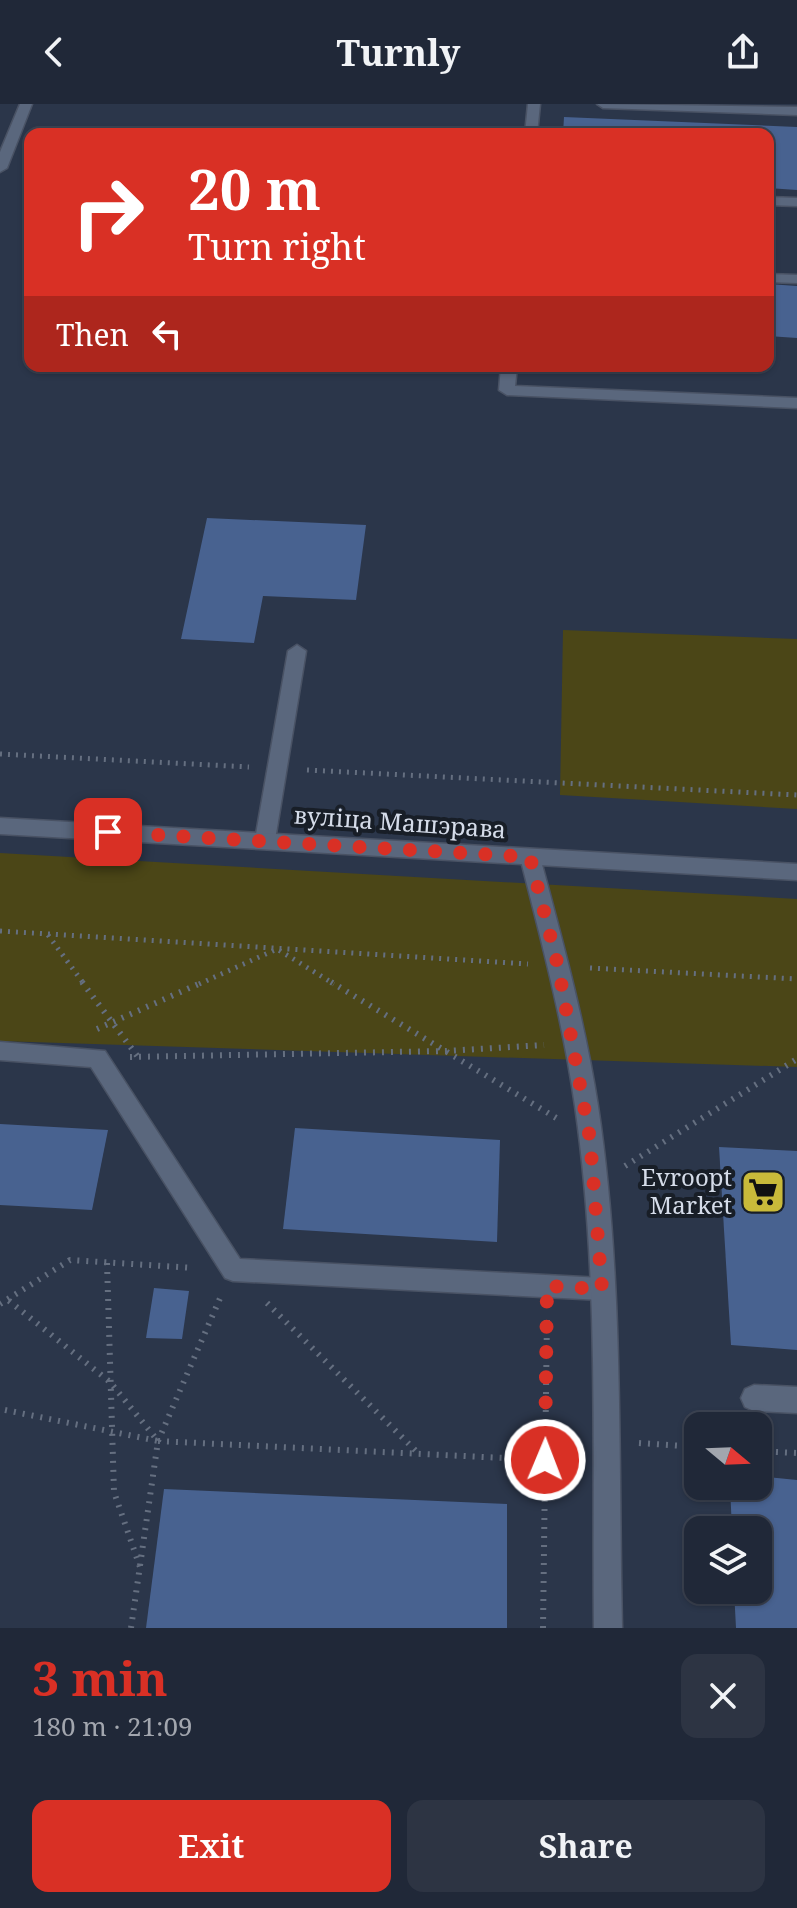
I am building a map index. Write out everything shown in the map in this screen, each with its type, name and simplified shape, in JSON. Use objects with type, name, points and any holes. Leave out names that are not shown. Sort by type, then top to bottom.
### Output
[{"type":"street","points":[[0,168],[26,104]]},
{"type":"street","points":[[532,128],[534,104]]},
{"type":"street","points":[[603,104],[797,111]]},
{"type":"street","points":[[774,201],[797,202]]},
{"type":"street","points":[[774,278],[797,279]]},
{"type":"street","points":[[508,372],[507,390],[797,403]]},
{"type":"street","points":[[265,840],[297,651]]},
{"type":"street","name":"вуліца Машэрава","points":[[0,826],[797,872]]},
{"type":"street","points":[[530,857],[558,966],[590,1139],[602,1289],[608,1628]]},
{"type":"street","points":[[0,1051],[97,1058],[233,1270],[602,1289]]},
{"type":"street","points":[[754,1398],[797,1400]]},
{"type":"path","points":[[0,754],[797,795]]},
{"type":"path","points":[[0,931],[797,979]]},
{"type":"path","points":[[48,934],[138,1057]]},
{"type":"path","points":[[88,1033],[277,949]]},
{"type":"path","points":[[277,949],[590,1139]]},
{"type":"path","points":[[97,1058],[446,1051],[573,1043]]},
{"type":"path","points":[[594,1186],[797,1059]]},
{"type":"path","points":[[158,1441],[110,1382],[4,1302],[70,1260],[233,1270],[419,1454]]},
{"type":"path","points":[[107,1263],[114,1492],[140,1568]]},
{"type":"path","points":[[131,1628],[158,1441],[233,1270]]},
{"type":"path","points":[[543,1628],[547,1286]]},
{"type":"path","points":[[5,1410],[158,1441],[545,1460]]},
{"type":"path","points":[[605,1441],[684,1446]]},
{"type":"path","points":[[772,1452],[797,1453]]},
{"type":"shaded area","points":[[563,630],[797,639],[797,809],[560,795]]},
{"type":"shaded area","points":[[0,853],[797,899],[797,1067],[0,1041]]},
{"type":"building","points":[[564,117],[797,127],[797,190],[774,188],[774,128],[563,128]]},
{"type":"building","points":[[774,284],[797,286],[797,338],[774,336]]},
{"type":"building","points":[[207,518],[366,525],[356,600],[263,596],[254,643],[181,639]]},
{"type":"building","points":[[0,1124],[108,1130],[92,1210],[0,1205]]},
{"type":"building","points":[[295,1128],[500,1140],[497,1242],[283,1229]]},
{"type":"building","points":[[719,1147],[797,1151],[797,1350],[731,1345]]},
{"type":"building","points":[[154,1288],[189,1291],[182,1339],[146,1338]]},
{"type":"building","points":[[772,1477],[797,1480],[797,1628],[736,1628],[735,1604],[772,1604],[772,1516],[731,1516],[731,1500],[772,1500]]},
{"type":"building","points":[[164,1489],[507,1504],[507,1628],[146,1628]]},
{"type":"place","name":"Evroopt Market","points":[[763,1192]]},
{"type":"route","points":[[108,832],[530,857],[558,966],[590,1139],[602,1289],[547,1286],[545,1460]]}]
